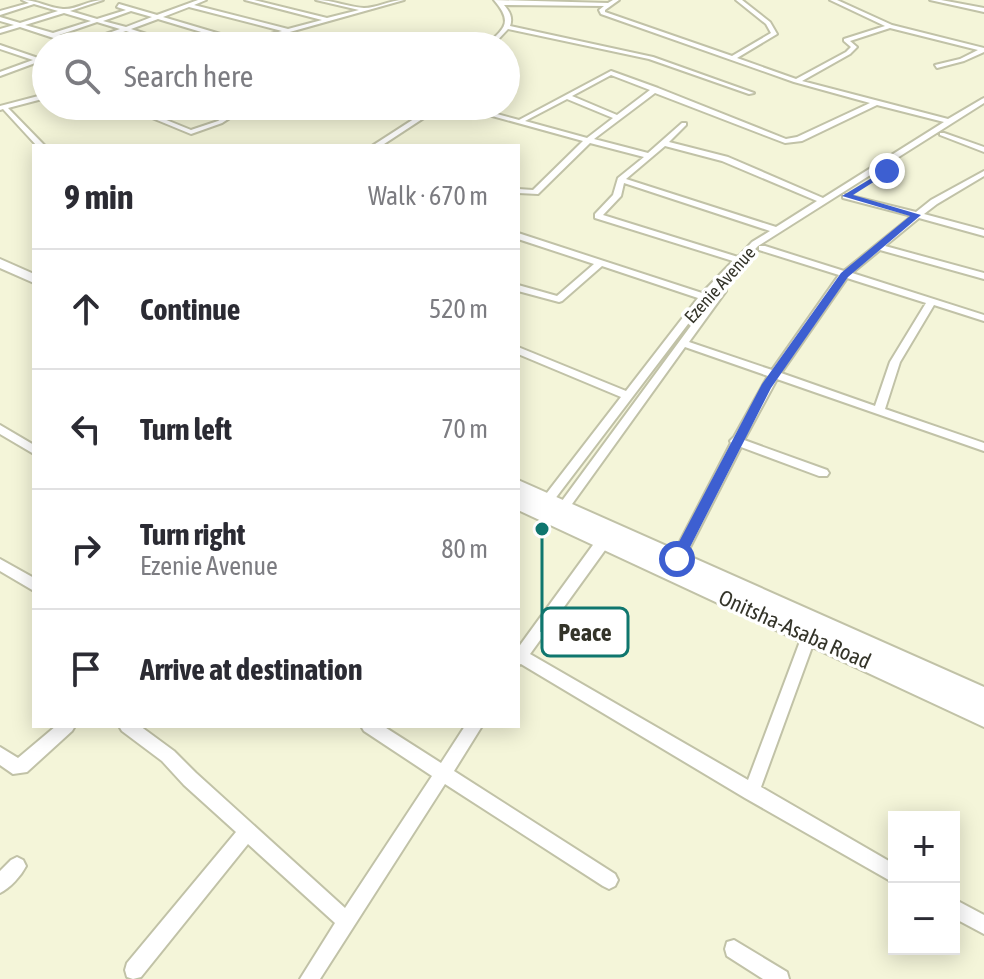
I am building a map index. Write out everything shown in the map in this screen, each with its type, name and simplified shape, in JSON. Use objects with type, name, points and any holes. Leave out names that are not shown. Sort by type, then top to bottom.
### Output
[{"type":"highway","points":[[0,251],[32,265]]},
{"type":"highway","points":[[0,263],[32,278]]},
{"type":"highway","points":[[520,488],[984,698]]},
{"type":"highway","name":"Onitsha-Asaba Road","points":[[520,503],[984,716]]},
{"type":"street","points":[[0,31],[100,0]]},
{"type":"street","points":[[118,32],[203,0]]},
{"type":"street","points":[[248,0],[328,20]]},
{"type":"street","points":[[319,0],[365,10]]},
{"type":"street","points":[[284,32],[401,0]]},
{"type":"street","points":[[734,57],[774,34],[768,23],[739,0]]},
{"type":"street","points":[[833,0],[890,26],[984,50]]},
{"type":"street","points":[[933,0],[984,10]]},
{"type":"street","points":[[0,16],[28,2],[136,32]]},
{"type":"street","points":[[498,2],[613,2]]},
{"type":"street","points":[[498,2],[509,15],[509,28],[504,32]]},
{"type":"street","points":[[613,2],[601,11],[796,81],[950,122]]},
{"type":"street","points":[[188,5],[288,31]]},
{"type":"street","points":[[119,6],[205,32]]},
{"type":"street","points":[[61,32],[130,10]]},
{"type":"street","points":[[0,16],[43,32]]},
{"type":"street","points":[[796,81],[848,53],[854,47],[846,40],[890,26]]},
{"type":"street","points":[[509,28],[643,56],[751,93]]},
{"type":"street","points":[[2,50],[32,57]]},
{"type":"street","points":[[937,66],[984,50]]},
{"type":"street","points":[[632,61],[643,56]]},
{"type":"street","points":[[0,74],[32,64]]},
{"type":"street","points":[[521,121],[621,67]]},
{"type":"street","points":[[611,73],[785,141],[799,139],[875,103]]},
{"type":"street","points":[[520,191],[535,192],[587,141],[656,89]]},
{"type":"street","points":[[566,96],[618,118]]},
{"type":"street","points":[[2,108],[32,100]]},
{"type":"street","name":"Ezenie Avenue","points":[[555,504],[712,301],[762,248],[846,196],[950,122],[984,103]]},
{"type":"street","name":"Ezenie Avenue","points":[[555,504],[627,395],[704,297],[738,260],[775,230],[942,134],[984,103]]},
{"type":"street","points":[[2,108],[39,144]]},
{"type":"street","points":[[161,120],[191,132],[223,120]]},
{"type":"street","points":[[379,144],[417,120]]},
{"type":"street","points":[[517,120],[649,156]]},
{"type":"street","points":[[684,124],[621,180],[617,196],[598,214],[599,217],[738,260]]},
{"type":"street","points":[[942,134],[984,150]]},
{"type":"street","points":[[664,143],[725,159],[823,201]]},
{"type":"street","points":[[677,559],[766,387],[844,275],[917,215],[984,173]]},
{"type":"street","points":[[621,180],[775,230]]},
{"type":"street","points":[[846,196],[984,233]]},
{"type":"street","points":[[520,237],[704,297]]},
{"type":"street","points":[[878,247],[984,276]]},
{"type":"street","points":[[762,248],[984,318]]},
{"type":"street","points":[[520,288],[561,298],[600,263]]},
{"type":"street","points":[[879,411],[895,362],[931,302]]},
{"type":"street","points":[[682,343],[984,447]]},
{"type":"street","points":[[520,351],[627,395]]},
{"type":"street","points":[[0,429],[32,449]]},
{"type":"street","points":[[736,441],[823,473]]},
{"type":"street","points":[[520,657],[603,542]]},
{"type":"street","points":[[0,564],[32,584]]},
{"type":"street","points":[[751,792],[809,636]]},
{"type":"street","points":[[520,659],[888,871]]},
{"type":"street","points":[[0,755],[13,766],[21,766],[65,728]]},
{"type":"street","points":[[134,728],[347,922]]},
{"type":"street","points":[[372,728],[609,880]]},
{"type":"street","points":[[309,979],[473,728]]},
{"type":"street","points":[[134,970],[248,831]]},
{"type":"street","points":[[0,884],[17,866]]},
{"type":"street","points":[[960,911],[984,925]]},
{"type":"street","points":[[734,949],[780,979]]},
{"type":"place","name":"Peace","points":[[542,529]]},
{"type":"route","points":[[677,559],[766,387],[844,275],[917,215],[846,196],[887,171]]}]
